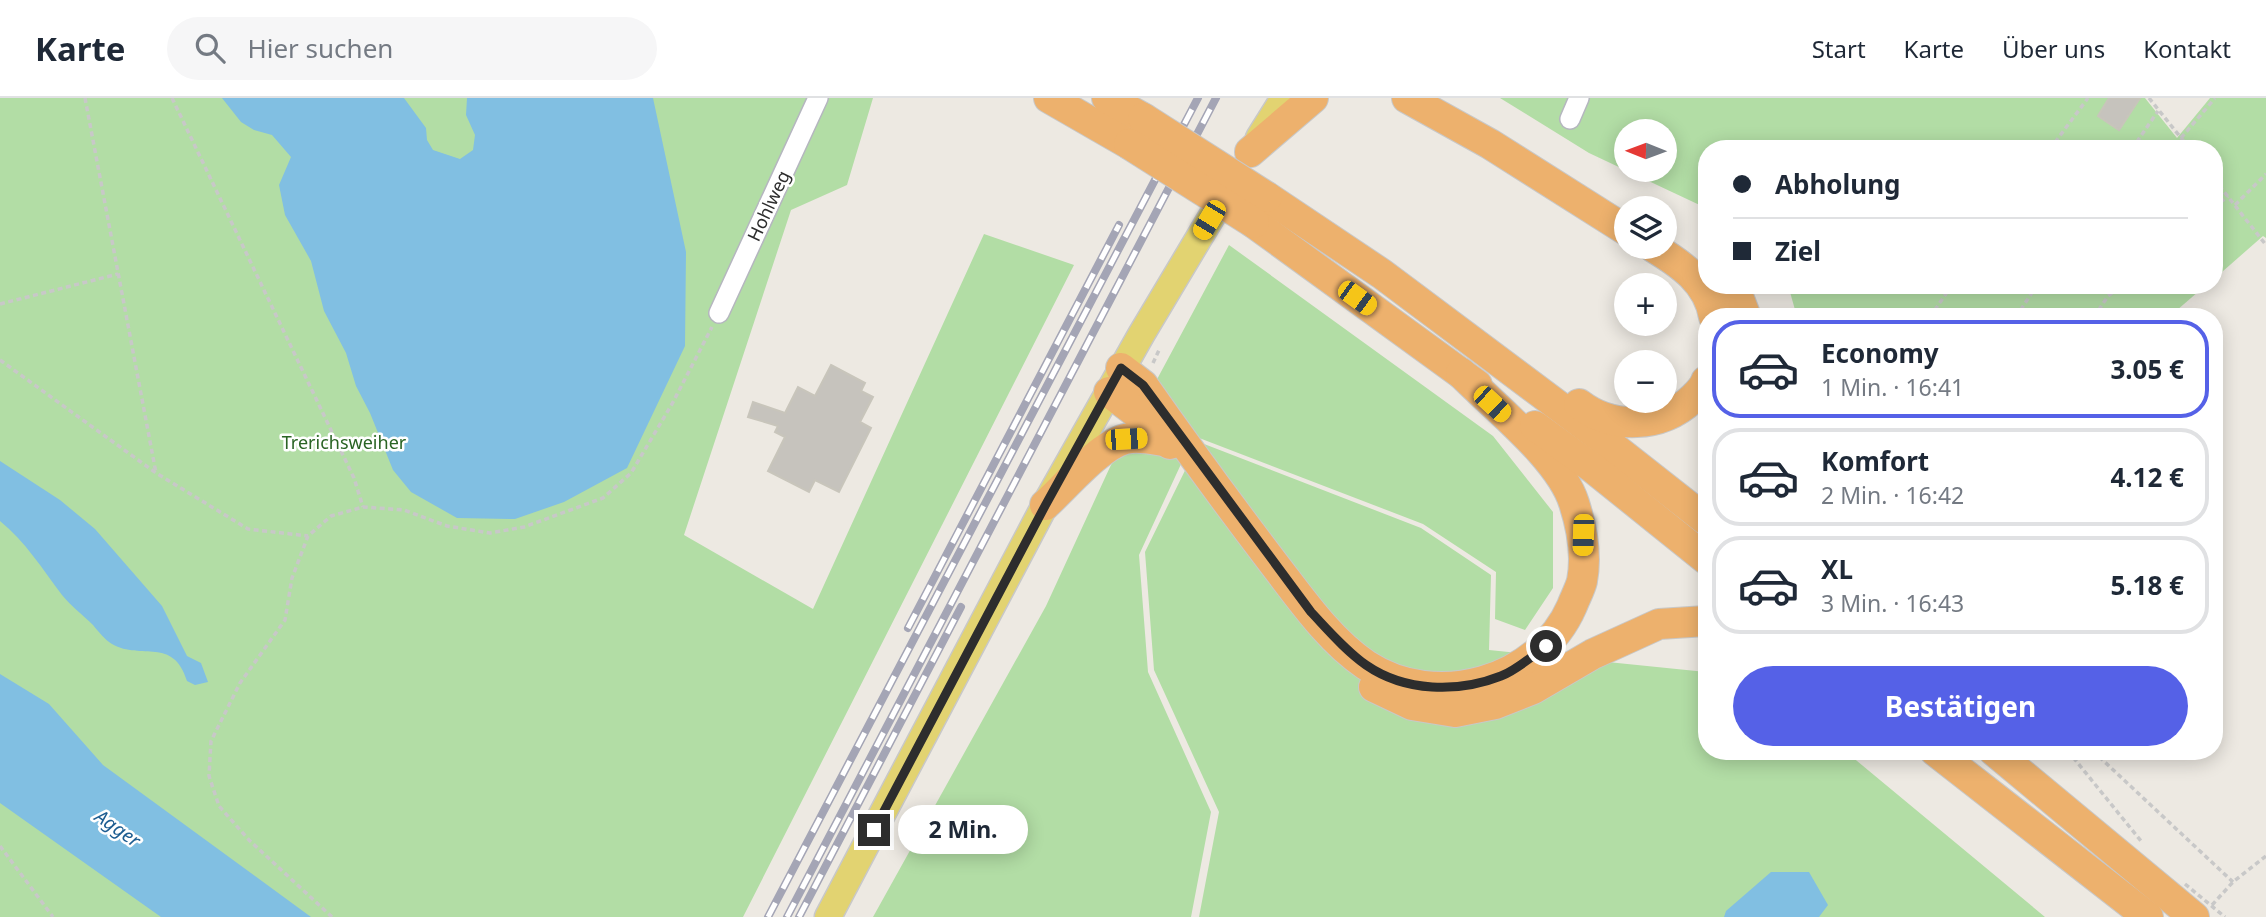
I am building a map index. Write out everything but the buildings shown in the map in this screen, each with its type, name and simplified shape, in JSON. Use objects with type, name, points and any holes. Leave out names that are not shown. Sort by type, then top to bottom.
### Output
[{"type":"highway","points":[[1049,98],[1129,144],[1382,274],[1698,514]]},
{"type":"highway","points":[[1107,98],[1143,118],[1461,373],[1594,469],[1698,553]]},
{"type":"highway","points":[[1250,152],[1313,98]]},
{"type":"highway","points":[[1407,98],[1490,144],[1614,222]]},
{"type":"highway","points":[[1441,98],[1495,135],[1614,205]]},
{"type":"highway","points":[[1677,242],[1698,256]]},
{"type":"highway","points":[[1672,259],[1685,267],[1698,282]]},
{"type":"highway","points":[[1496,360],[1537,373],[1589,412],[1610,421],[1636,423],[1662,418],[1684,406],[1698,393]]},
{"type":"highway","points":[[1115,380],[1143,385],[1311,612],[1343,646],[1366,665],[1390,678],[1429,688],[1464,686],[1503,676],[1525,661],[1546,646],[1567,617],[1582,582],[1583,535],[1574,500],[1549,458],[1461,373]]},
{"type":"highway","points":[[1115,380],[1146,420],[1194,470],[1297,612],[1344,665],[1378,690],[1412,705],[1455,712],[1495,705],[1533,689],[1593,654],[1659,624],[1698,622]]},
{"type":"highway","points":[[1045,506],[1097,456],[1114,444],[1126,439],[1143,438],[1168,442]]},
{"type":"highway","points":[[1947,760],[2148,917]]},
{"type":"highway","points":[[2006,760],[2188,897]]},
{"type":"main road","points":[[828,917],[1045,506],[1115,380],[1284,98]]},
{"type":"street","name":"Hohlweg","points":[[719,313],[818,98]]},
{"type":"street","points":[[1570,119],[1579,98]]},
{"type":"path","points":[[85,98],[156,473]]},
{"type":"path","points":[[172,98],[354,478],[363,507]]},
{"type":"path","points":[[2057,140],[2088,98]]},
{"type":"path","points":[[2149,98],[2180,138],[2215,98]]},
{"type":"path","points":[[2138,140],[2158,111]]},
{"type":"path","points":[[2235,205],[2266,174]]},
{"type":"path","points":[[2223,190],[2266,245]]},
{"type":"path","points":[[2223,200],[2228,196]]},
{"type":"path","points":[[0,303],[118,274]]},
{"type":"path","points":[[2100,308],[2111,294]]},
{"type":"path","points":[[332,917],[249,840],[219,806],[209,776],[211,741],[240,683],[285,620],[292,578],[307,536],[331,516],[363,507],[404,510],[447,527],[490,533],[524,527],[603,498],[631,472],[672,404],[719,313]]},
{"type":"path","points":[[0,360],[156,473],[248,529],[307,536]]},
{"type":"path","points":[[2075,760],[2143,842]]},
{"type":"path","points":[[2103,760],[2233,882]]},
{"type":"path","points":[[0,846],[53,917]]},
{"type":"path","points":[[2188,897],[2233,882],[2266,856]]},
{"type":"path","points":[[2188,897],[2225,917]]},
{"type":"green space","name":"Trerichsweiher","points":[[0,98],[873,98],[847,185],[791,210],[684,535],[813,609],[984,234],[1074,265],[743,917],[0,917]]},
{"type":"green space","points":[[1500,98],[2145,98],[2177,138],[2210,98],[2266,98],[2266,238],[2263,236],[2223,271],[2223,140],[1698,140],[1698,204],[1651,182],[1677,182],[1677,119],[1614,119],[1614,165],[1589,153]]},
{"type":"green space","points":[[1229,245],[1493,436],[1553,512],[1553,588],[1525,630],[1495,619],[1496,572],[1423,524],[1194,436],[1139,555],[1148,672],[1211,812],[1191,917],[873,917],[1046,606],[1110,467]]},
{"type":"green space","points":[[1791,294],[2196,294],[2179,308],[1794,308]]},
{"type":"green space","points":[[1199,442],[1421,528],[1491,575],[1489,650],[1698,671],[1698,760],[1856,760],[2045,917],[1199,917],[1219,812],[1154,670],[1145,552]]},
{"type":"water","name":"Trerichsweiher","points":[[222,98],[404,98],[426,128],[427,140],[433,150],[460,159],[473,150],[475,135],[466,115],[467,98],[653,98],[686,252],[685,346],[627,468],[564,502],[515,519],[457,518],[411,492],[393,470],[356,386],[346,353],[324,311],[311,261],[285,215],[279,185],[291,157],[272,135],[254,130],[241,122]]},
{"type":"water","points":[[0,461],[60,500],[95,529],[162,606],[187,656],[201,663],[208,682],[195,685],[187,681],[181,667],[165,654],[123,649],[112,644],[66,599],[26,547],[0,521]]},
{"type":"water","name":"Agger","points":[[0,674],[49,704],[103,765],[311,917],[161,917],[0,803]]},
{"type":"water","points":[[1771,872],[1809,872],[1828,905],[1819,917],[1724,917],[1726,911]]},
{"type":"railway","points":[[768,917],[1198,98]]},
{"type":"railway","points":[[787,917],[1216,98]]},
{"type":"railway","points":[[908,628],[1119,225]]},
{"type":"railway","points":[[799,917],[961,607]]},
{"type":"route","points":[[874,830],[1121,368],[1143,385],[1311,612],[1343,646],[1366,665],[1390,678],[1429,688],[1464,686],[1503,676],[1546,646]]}]
